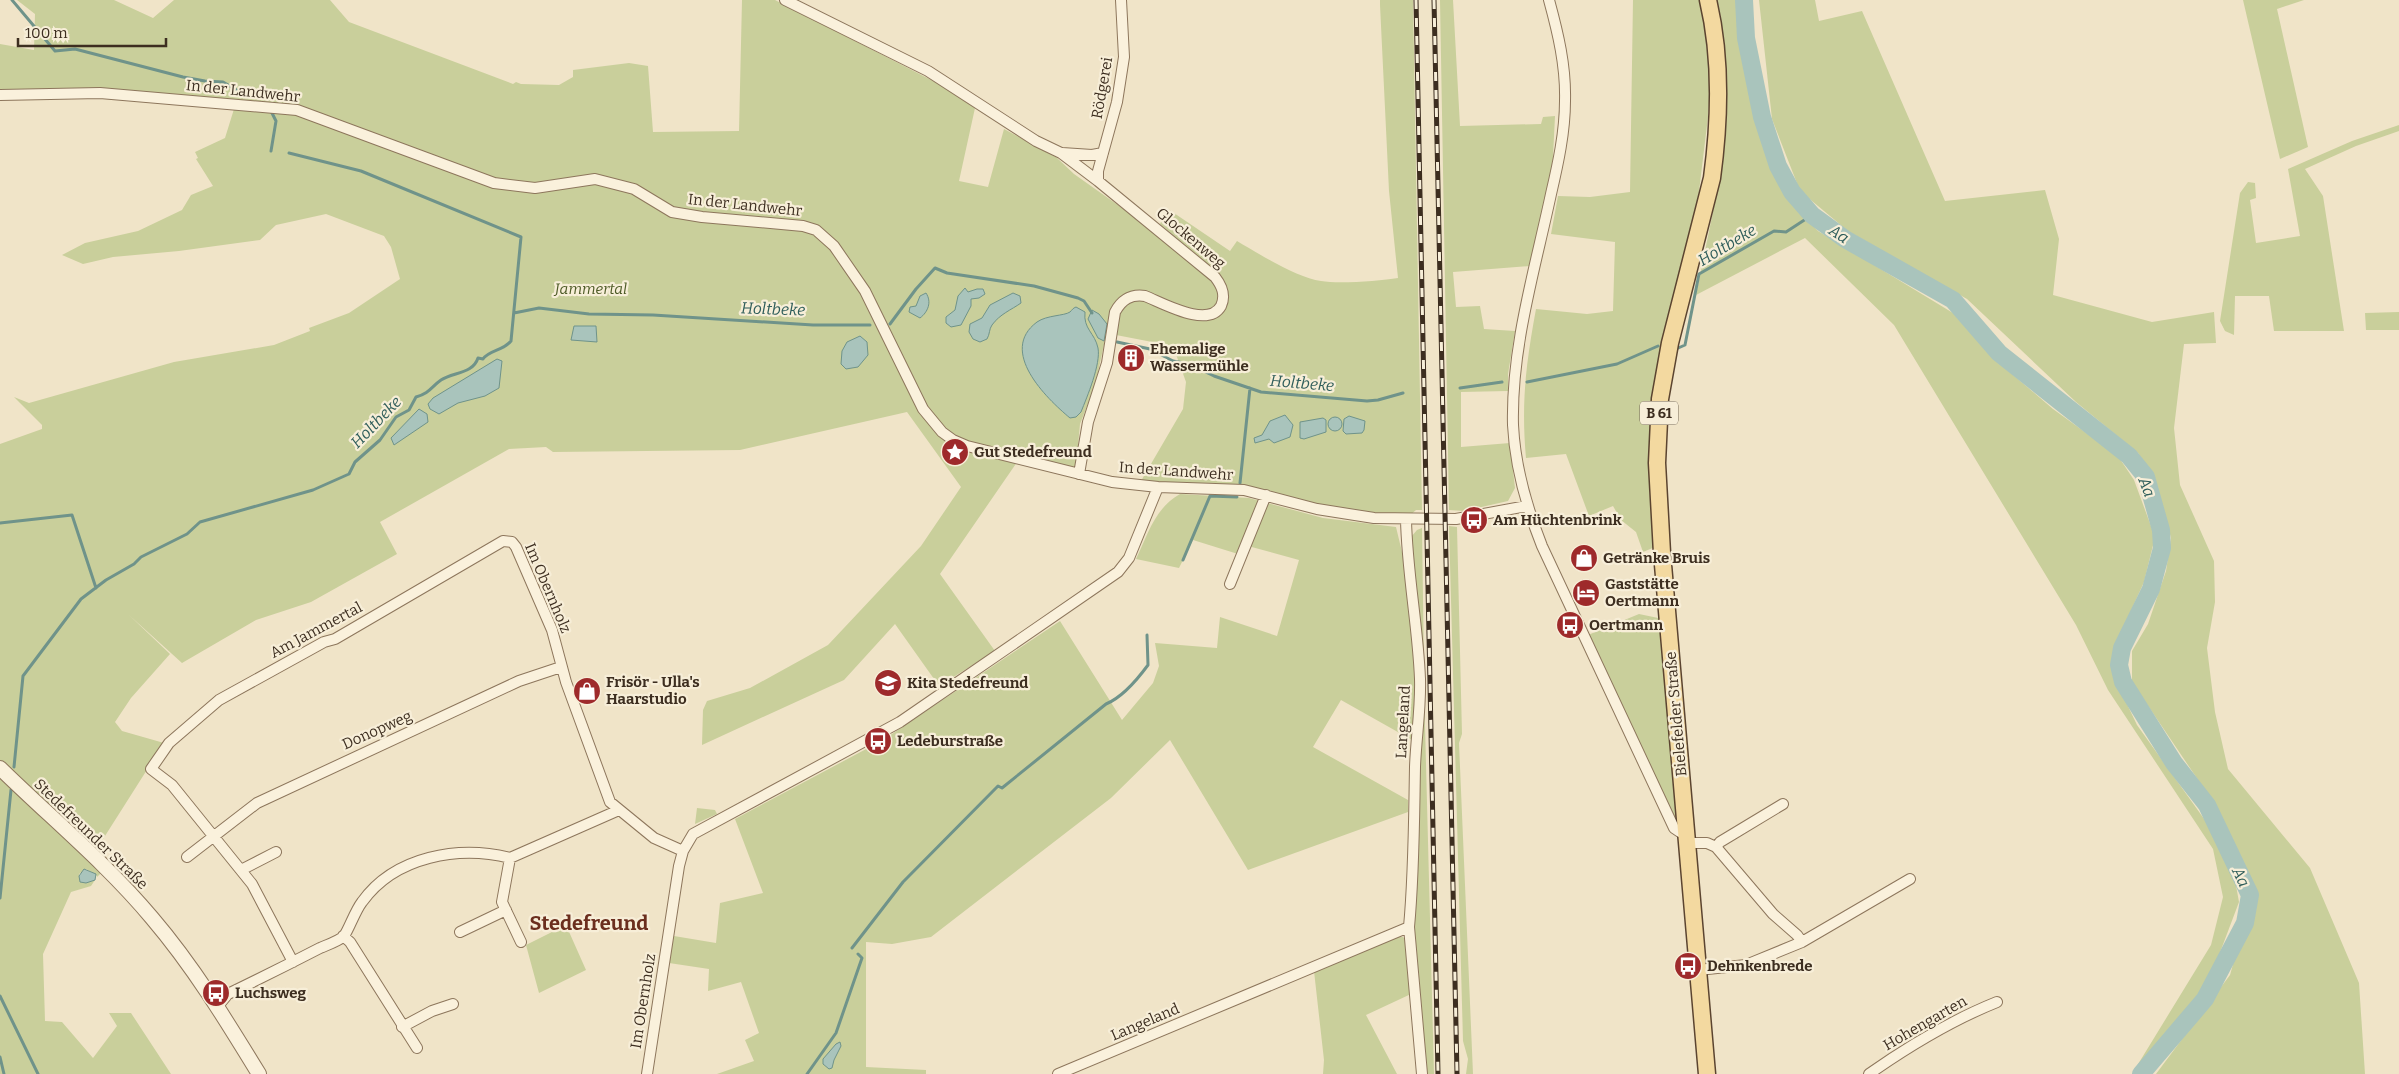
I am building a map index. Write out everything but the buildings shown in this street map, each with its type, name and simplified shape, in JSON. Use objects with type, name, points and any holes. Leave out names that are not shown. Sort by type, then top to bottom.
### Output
[{"type":"main road","name":"Bielefelder Straße","points":[[1707,1074],[1663,563],[1657,463],[1658,428],[1664,373],[1712,178],[1716,151],[1719,113],[1718,79],[1708,0]]},
{"type":"street","name":"Glockenweg","points":[[785,0],[928,71],[1036,141],[1061,153],[1216,277],[1223,290],[1223,297],[1219,308],[1209,315],[1193,315],[1138,295],[1127,298],[1118,306],[1115,312],[1103,382],[1088,422],[1079,474]]},
{"type":"street","name":"Rödgerei","points":[[1098,181],[1098,171],[1117,102],[1124,57],[1121,0]]},
{"type":"street","points":[[1550,0],[1562,56],[1565,102],[1555,176],[1531,288],[1514,391],[1514,435],[1527,506],[1573,614],[1674,828],[1687,838],[1716,847],[1773,914],[1797,934],[1802,942]]},
{"type":"street","name":"In der Landwehr","points":[[0,95],[100,93],[297,110],[494,182],[535,188],[595,179],[634,189],[672,212],[803,226],[816,230],[834,246],[851,268],[865,291],[923,409],[942,432],[952,440],[967,446],[1112,482],[1158,487],[1222,488],[1266,495],[1317,509],[1367,517],[1456,519],[1527,506]]},
{"type":"street","name":"Glockenweg","points":[[1061,153],[1092,155],[1104,153]]},
{"type":"street","points":[[683,851],[693,834],[900,722],[1118,572],[1129,558],[1158,487]]},
{"type":"street","points":[[1230,584],[1266,495]]},
{"type":"street","name":"Langeland","points":[[1406,519],[1420,681],[1415,766],[1413,886],[1409,927],[1422,1074]]},
{"type":"street","name":"Am Jammertal","points":[[214,836],[172,785],[151,769],[169,743],[219,700],[324,642],[344,634],[503,541],[512,542]]},
{"type":"street","name":"Im Obernholz","points":[[512,542],[552,630],[561,667],[610,802],[654,838],[683,851],[647,1074]]},
{"type":"street","name":"Donopweg","points":[[187,857],[257,803],[518,681],[561,667]]},
{"type":"street","name":"Stedefreunder Straße","points":[[0,768],[94,855],[130,893],[174,945],[218,1006],[259,1074]]},
{"type":"street","points":[[1716,847],[1720,842],[1783,804]]},
{"type":"street","points":[[218,1006],[228,994],[344,936],[362,901],[397,872],[443,853],[491,853],[510,858],[619,810]]},
{"type":"street","points":[[214,836],[252,884],[292,962]]},
{"type":"street","points":[[241,870],[276,852]]},
{"type":"street","points":[[510,858],[502,902],[521,942]]},
{"type":"street","points":[[1698,970],[1746,965],[1802,942],[1910,879]]},
{"type":"street","points":[[460,932],[506,910]]},
{"type":"street","name":"Langeland","points":[[1058,1074],[1409,927]]},
{"type":"street","points":[[344,936],[350,942],[417,1048]]},
{"type":"street","name":"Hohengarten","points":[[1869,1074],[1912,1045],[1997,1002]]},
{"type":"street","points":[[402,1027],[432,1011],[453,1004]]},
{"type":"green space","name":"Jammertal","points":[[17,0],[114,0],[153,18],[174,0],[330,0],[349,22],[513,84],[516,82],[521,84],[559,85],[573,77],[573,70],[629,63],[648,66],[653,132],[739,131],[742,0],[775,0],[941,85],[975,108],[959,181],[988,187],[1004,129],[1056,157],[1074,174],[1156,232],[1203,261],[1160,224],[1168,209],[1230,251],[1237,241],[1300,275],[1321,281],[1338,282],[1398,278],[1389,191],[1380,0],[1413,0],[1422,510],[1416,510],[1409,516],[1371,514],[1319,505],[1268,492],[1141,481],[1183,409],[1186,382],[1173,346],[1116,335],[1108,326],[1095,386],[1080,424],[1076,467],[1064,466],[1022,455],[940,574],[995,651],[939,686],[895,624],[844,680],[702,745],[703,710],[707,701],[750,688],[828,645],[921,546],[961,487],[907,412],[740,450],[553,452],[546,447],[509,449],[380,522],[397,554],[311,602],[256,620],[182,663],[129,615],[170,654],[131,698],[115,722],[122,731],[164,743],[98,847],[0,760],[0,444],[42,429],[42,425],[14,397],[29,403],[174,362],[274,345],[310,331],[309,328],[349,313],[400,279],[391,247],[384,236],[326,214],[276,225],[260,240],[179,251],[113,257],[83,264],[62,255],[85,243],[138,231],[182,210],[191,195],[213,186],[196,159],[198,158],[195,152],[225,138],[234,109],[231,101],[0,92],[0,44],[34,50],[35,14]]},
{"type":"green space","points":[[1440,0],[1453,0],[1460,126],[1541,124],[1543,117],[1555,116],[1552,177],[1530,266],[1453,272],[1456,307],[1480,306],[1484,329],[1515,331],[1508,374],[1508,391],[1461,392],[1461,447],[1510,443],[1515,488],[1508,501],[1464,511],[1449,510]]},
{"type":"green space","points":[[1633,0],[1702,0],[1705,10],[1710,87],[1697,208],[1679,275],[1653,410],[1649,487],[1655,547],[1643,552],[1636,532],[1621,520],[1613,506],[1589,516],[1566,454],[1526,458],[1524,419],[1527,365],[1536,309],[1587,314],[1613,311],[1615,242],[1551,234],[1558,196],[1590,197],[1630,192]]},
{"type":"green space","points":[[1717,0],[1736,0],[1742,54],[1755,120],[1788,199],[1818,231],[1953,313],[1992,357],[2053,409],[2118,456],[2134,480],[2155,537],[2144,582],[2115,646],[2115,679],[2137,725],[2212,830],[2235,880],[2239,902],[2210,979],[2138,1074],[2132,1074],[2211,945],[2223,897],[2213,849],[2108,690],[2076,625],[1894,325],[1805,238],[1696,295],[1716,197],[1727,105],[1721,18]]},
{"type":"green space","points":[[1759,0],[1815,0],[1819,21],[1862,11],[1945,201],[2045,190],[2059,239],[2053,295],[2152,322],[2214,312],[2216,343],[2184,344],[2174,428],[2180,485],[2214,561],[2215,602],[2207,648],[2215,712],[2228,769],[2310,868],[2359,983],[2365,1074],[2156,1074],[2230,975],[2255,886],[2217,808],[2132,682],[2132,651],[2148,624],[2166,571],[2171,538],[2155,478],[2138,453],[2076,402],[1967,299],[1848,231],[1800,191],[1772,119]]},
{"type":"green space","points":[[2243,0],[2304,0],[2277,9],[2308,147],[2280,159]]},
{"type":"green space","points":[[2399,125],[2399,131],[2356,146],[2305,169],[2323,196],[2344,331],[2274,331],[2269,296],[2235,296],[2234,335],[2225,331],[2220,321],[2240,193],[2248,182],[2255,183],[2256,198],[2250,200],[2256,243],[2300,236],[2288,169],[2352,141]]},
{"type":"green space","points":[[2399,312],[2399,330],[2366,330],[2365,313]]},
{"type":"green space","points":[[1180,494],[1249,498],[1323,518],[1396,527],[1408,577],[1417,683],[1412,740],[1341,700],[1313,747],[1408,800],[1408,812],[1248,870],[1170,740],[1111,798],[931,937],[892,944],[866,942],[866,1067],[926,1070],[926,1074],[717,1074],[754,1061],[745,1040],[759,1033],[741,982],[708,991],[709,969],[669,963],[674,936],[716,943],[720,903],[763,893],[735,819],[883,740],[1060,621],[1122,720],[1153,683],[1159,666],[1155,643],[1217,648],[1220,617],[1277,636],[1299,560],[1248,546],[1238,554],[1193,540],[1179,568],[1136,559],[1158,514],[1171,500]]},
{"type":"green space","points":[[1449,526],[1457,527],[1462,734],[1459,743],[1473,1074],[1466,1074],[1468,1059],[1463,1041]]},
{"type":"green space","points":[[1422,528],[1424,669],[1411,537],[1417,530]]},
{"type":"green space","points":[[1639,614],[1663,619],[1678,819],[1675,819],[1588,635]]},
{"type":"green space","points":[[1424,686],[1434,1074],[1425,1074],[1413,949],[1419,740]]},
{"type":"green space","points":[[0,777],[102,872],[97,877],[86,869],[79,874],[80,882],[95,880],[91,886],[71,892],[43,954],[45,1021],[62,1022],[93,1058],[117,1026],[109,1013],[131,1013],[171,1074],[0,1074]]},
{"type":"green space","points":[[697,808],[715,810],[717,814],[695,824]]},
{"type":"green space","points":[[566,925],[586,970],[539,993],[526,945]]},
{"type":"green space","points":[[1397,937],[1403,937],[1407,942],[1411,994],[1366,1015],[1397,1074],[1323,1074],[1324,1060],[1314,971]]},
{"type":"water","points":[[965,288],[968,292],[983,289],[985,294],[979,298],[971,299],[971,306],[961,325],[951,327],[946,323],[946,317],[955,310],[958,296]]},
{"type":"water","points":[[926,293],[929,300],[928,307],[920,318],[909,312],[910,307],[916,306],[920,296]]},
{"type":"water","points":[[1013,293],[1020,296],[1021,303],[995,321],[987,339],[980,342],[973,339],[969,332],[970,324],[982,318],[990,305]]},
{"type":"water","points":[[1076,307],[1085,312],[1087,327],[1098,348],[1098,355],[1093,380],[1081,412],[1076,417],[1070,418],[1049,399],[1030,373],[1024,360],[1022,346],[1026,334],[1037,322],[1070,312]]},
{"type":"water","points":[[1092,310],[1099,314],[1107,324],[1104,341],[1098,338],[1088,319]]},
{"type":"water","points":[[574,326],[596,326],[597,342],[571,340]]},
{"type":"water","points":[[860,336],[867,342],[868,355],[858,367],[846,369],[841,364],[842,351],[847,342]]},
{"type":"water","points":[[497,359],[502,361],[499,388],[485,396],[458,403],[439,414],[430,409],[428,404],[433,398]]},
{"type":"water","points":[[419,409],[427,414],[428,422],[394,445],[391,438]]},
{"type":"water","points":[[1285,415],[1293,425],[1290,437],[1274,443],[1269,439],[1255,443],[1254,438],[1262,435],[1270,421]]},
{"type":"water","points":[[1349,416],[1365,421],[1362,433],[1346,434],[1343,431],[1344,419]]},
{"type":"water","points":[[1335,417],[1340,419],[1342,424],[1340,429],[1335,431],[1330,429],[1328,424],[1330,419]]},
{"type":"water","points":[[1323,418],[1326,420],[1326,432],[1304,439],[1300,438],[1300,422]]},
{"type":"water","points":[[84,869],[96,874],[95,880],[86,883],[80,882],[79,876]]},
{"type":"water","points":[[840,1042],[841,1046],[832,1068],[829,1069],[823,1064],[823,1059]]},
{"type":"waterway","points":[[12,0],[55,51],[75,49],[183,77],[223,82],[240,92]]},
{"type":"waterway","name":"Aa","points":[[1744,0],[1746,38],[1762,117],[1778,166],[1792,192],[1812,215],[1845,239],[1953,300],[1999,353],[2129,456],[2146,477],[2161,530],[2162,548],[2151,589],[2122,648],[2119,665],[2123,682],[2174,763],[2207,805],[2250,895],[2245,923],[2205,999],[2141,1074]]},
{"type":"waterway","points":[[271,111],[276,121],[271,151]]},
{"type":"waterway","name":"Holtbeke","points":[[14,767],[23,676],[81,599],[106,580],[134,564],[141,557],[187,534],[200,522],[313,490],[349,474],[355,462],[380,440],[396,417],[409,410],[416,397],[427,392],[446,377],[467,370],[472,367],[478,358],[483,359],[511,341],[521,237],[361,171],[289,153]]},
{"type":"waterway","name":"Holtbeke","points":[[1676,349],[1685,345],[1699,274],[1774,231],[1786,232],[1812,215]]},
{"type":"waterway","name":"Holtbeke","points":[[890,324],[916,289],[935,268],[947,273],[1034,286],[1078,298],[1084,301],[1092,313]]},
{"type":"waterway","name":"Holtbeke","points":[[514,313],[539,308],[589,314],[653,315],[813,325],[870,325]]},
{"type":"waterway","name":"Holtbeke","points":[[1117,342],[1150,349],[1173,361],[1189,364],[1214,376],[1261,392],[1367,401],[1403,393]]},
{"type":"waterway","name":"Holtbeke","points":[[1527,382],[1617,364],[1658,346]]},
{"type":"waterway","name":"Holtbeke","points":[[1460,388],[1502,382]]},
{"type":"waterway","points":[[1240,483],[1250,388]]},
{"type":"waterway","points":[[1183,560],[1210,496],[1237,497]]},
{"type":"waterway","name":"Holtbeke","points":[[0,523],[72,515],[96,588]]},
{"type":"waterway","points":[[852,948],[903,882],[998,786],[1002,788],[1106,704],[1124,693],[1148,665],[1147,635]]},
{"type":"waterway","points":[[0,898],[11,790]]},
{"type":"waterway","points":[[807,1074],[836,1033],[862,958],[858,954]]},
{"type":"waterway","points":[[0,996],[38,1074]]},
{"type":"waterway","points":[[0,1057],[4,1074]]},
{"type":"railway","points":[[1416,0],[1438,1074]]},
{"type":"railway","points":[[1434,0],[1457,1074]]},
{"type":"place","name":"Ehemalige Wassermühle","points":[[1131,358]]},
{"type":"place","name":"Gut Stedefreund","points":[[955,452]]},
{"type":"place","name":"Am Hüchtenbrink","points":[[1474,520]]},
{"type":"place","name":"Getränke Bruis","points":[[1584,558]]},
{"type":"place","name":"Gaststätte Oertmann","points":[[1586,593]]},
{"type":"place","name":"Oertmann","points":[[1570,625]]},
{"type":"place","name":"Kita Stedefreund","points":[[888,683]]},
{"type":"place","name":"Frisör - Ulla's Haarstudio","points":[[587,691]]},
{"type":"place","name":"Ledeburstraße","points":[[878,741]]},
{"type":"place","name":"Dehnkenbrede","points":[[1688,966]]},
{"type":"place","name":"Luchsweg","points":[[216,993]]},
{"type":"district","name":"Stedefreund","points":[[589,923]]}]
